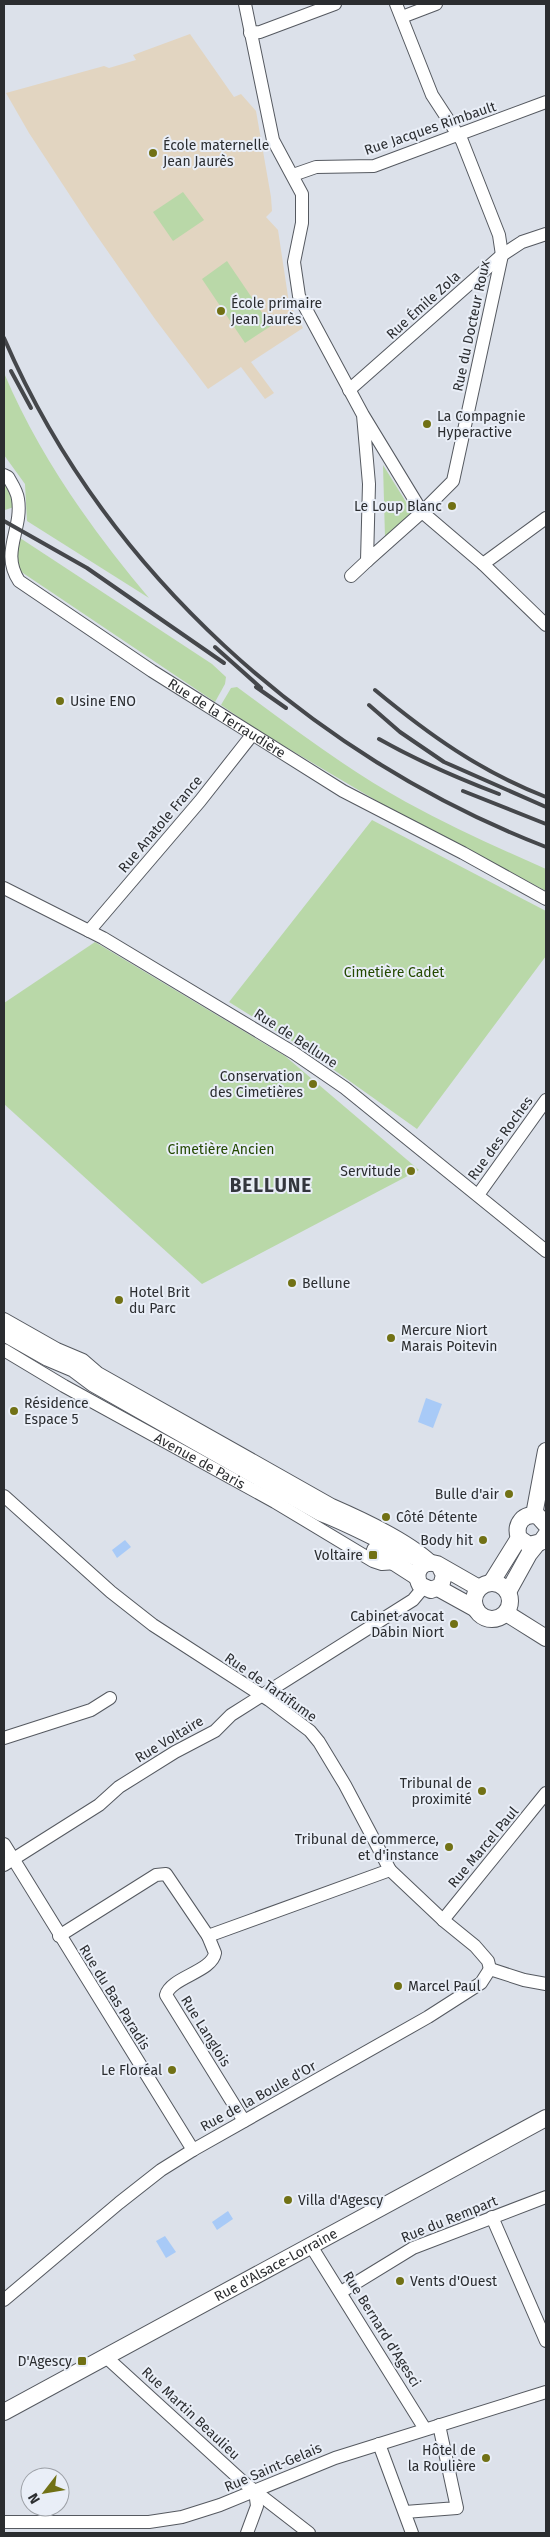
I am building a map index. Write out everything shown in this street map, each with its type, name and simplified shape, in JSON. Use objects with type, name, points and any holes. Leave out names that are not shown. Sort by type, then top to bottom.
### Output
[{"type":"main road","name":"Avenue de Paris","points":[[4,1333],[44,1356],[74,1369],[94,1384],[235,1457],[297,1499],[321,1506],[391,1547],[485,1586]]},
{"type":"main road","points":[[542,1540],[525,1543],[519,1538],[517,1528],[521,1520],[540,1520],[546,1452]]},
{"type":"main road","name":"Avenue de Paris","points":[[321,1506],[346,1534],[397,1563],[426,1585],[476,1608]]},
{"type":"main road","points":[[485,1586],[501,1585],[508,1592],[510,1603],[506,1613],[501,1617],[489,1619],[479,1614],[474,1600],[519,1538]]},
{"type":"main road","points":[[508,1592],[528,1554],[542,1540]]},
{"type":"main road","points":[[434,1564],[444,1579],[426,1585],[421,1566],[434,1564]]},
{"type":"main road","points":[[506,1613],[546,1638]]},
{"type":"main road","name":"Rue d'Alsace-Lorraine","points":[[4,2412],[546,2118]]},
{"type":"street","points":[[245,4],[273,140],[283,162],[300,188],[304,206],[294,262],[299,296],[363,415],[422,512],[484,564],[546,625]]},
{"type":"street","points":[[250,33],[260,32],[335,4]]},
{"type":"street","name":"Rue du Docteur Roux","points":[[351,576],[422,512],[453,481],[502,255],[499,235],[459,134],[432,95],[396,4]]},
{"type":"street","points":[[402,17],[436,4]]},
{"type":"street","name":"Rue Jacques Rimbault","points":[[293,175],[316,167],[374,166],[546,102]]},
{"type":"street","name":"Rue Émile Zola","points":[[350,390],[502,255],[522,242],[546,234]]},
{"type":"street","points":[[363,415],[369,484],[367,561]]},
{"type":"street","name":"Rue de la Terraudière","points":[[4,476],[8,477],[18,500],[18,509],[6,552],[7,566],[11,574],[144,666],[343,792],[463,853],[546,899]]},
{"type":"street","points":[[484,564],[546,518]]},
{"type":"street","name":"Rue Anatole France","points":[[89,931],[194,809],[252,735]]},
{"type":"street","name":"Rue de Bellune","points":[[4,888],[89,931],[294,1053],[345,1088],[546,1251]]},
{"type":"street","name":"Rue des Roches","points":[[478,1195],[546,1100]]},
{"type":"street","name":"Avenue de Paris","points":[[4,1319],[35,1337],[83,1360],[98,1373],[235,1457],[321,1506]]},
{"type":"street","points":[[35,1337],[44,1356]]},
{"type":"street","name":"Avenue de Paris","points":[[4,1350],[64,1386],[282,1506],[357,1552],[382,1564],[397,1563]]},
{"type":"street","name":"Rue de Tartifume","points":[[4,1496],[140,1614],[291,1716],[319,1742],[346,1785],[390,1870],[443,1920],[481,1952],[490,1969]]},
{"type":"street","name":"Rue Voltaire","points":[[8,1862],[99,1805],[119,1787],[175,1752],[215,1731],[231,1715],[263,1697],[413,1600],[426,1585]]},
{"type":"street","points":[[4,1738],[91,1710],[110,1698]]},
{"type":"street","name":"Rue Marcel Paul","points":[[443,1920],[546,1793]]},
{"type":"street","name":"Rue du Bas Paradis","points":[[4,1844],[8,1862],[59,1936],[193,2150]]},
{"type":"street","points":[[208,1936],[390,1870]]},
{"type":"street","name":"Rue Langlois","points":[[59,1936],[161,1873],[166,1874],[208,1936],[215,1953],[212,1960],[170,1987],[166,1995],[244,2121]]},
{"type":"street","points":[[490,1969],[524,1980],[546,1984]]},
{"type":"street","name":"Rue de la Boule d'Or","points":[[4,2300],[161,2170],[451,2003],[481,1983],[490,1969]]},
{"type":"street","name":"Rue du Rempart","points":[[340,2292],[413,2248],[546,2197]]},
{"type":"street","points":[[492,2217],[546,2341]]},
{"type":"street","name":"Rue Bernard d'Agesci","points":[[311,2246],[425,2429]]},
{"type":"street","name":"Rue Martin Beaulieu","points":[[106,2357],[255,2491],[309,2533]]},
{"type":"street","name":"Rue Saint-Gelais","points":[[4,2522],[164,2527],[335,2458],[546,2392]]},
{"type":"street","points":[[405,2512],[457,2508],[439,2425]]},
{"type":"street","points":[[380,2444],[412,2533]]},
{"type":"street","points":[[247,2533],[257,2506],[255,2491]]},
{"type":"shaded area","name":"École maternelle Jean Jaurès","points":[[190,34],[234,97],[241,94],[256,111],[271,197],[272,211],[266,217],[278,230],[289,303],[303,328],[251,362],[274,393],[265,399],[241,367],[208,389],[155,319],[90,226],[29,133],[6,93],[104,66],[109,68],[136,60],[133,55]]},
{"type":"green space","points":[[183,192],[204,220],[173,241],[153,212]]},
{"type":"green space","points":[[227,261],[271,326],[245,343],[202,279]]},
{"type":"green space","points":[[4,373],[33,434],[68,491],[107,546],[149,598],[27,521],[25,484],[4,455]]},
{"type":"green space","points":[[383,465],[411,510],[411,514],[385,537]]},
{"type":"green space","points":[[4,484],[10,491],[14,507],[5,510]]},
{"type":"green space","points":[[17,536],[212,664],[226,677],[225,684],[215,702],[20,571],[16,562]]},
{"type":"green space","points":[[237,687],[320,747],[384,789],[458,829],[546,869],[546,891],[382,804],[257,730],[221,705],[231,688]]},
{"type":"green space","name":"Cimetière Cadet","points":[[372,820],[546,911],[546,956],[417,1129],[306,1050],[229,1002]]},
{"type":"green space","name":"Cimetière Ancien","points":[[95,942],[285,1056],[419,1170],[202,1284],[4,1104],[4,1003]]},
{"type":"water","points":[[426,1398],[442,1404],[433,1428],[418,1422]]},
{"type":"water","points":[[125,1540],[131,1547],[117,1558],[112,1550]]},
{"type":"water","points":[[228,2211],[233,2219],[217,2230],[212,2222]]},
{"type":"water","points":[[165,2236],[176,2252],[166,2258],[156,2241]]},
{"type":"railway","points":[[4,338],[47,423],[98,503],[158,578],[225,646],[298,708],[376,762],[459,809],[546,847]]},
{"type":"railway","points":[[11,371],[31,408]]},
{"type":"railway","points":[[4,521],[87,568],[224,663]]},
{"type":"railway","points":[[215,647],[261,688]]},
{"type":"railway","points":[[256,687],[286,708]]},
{"type":"railway","points":[[375,690],[456,751],[499,776],[546,797]]},
{"type":"railway","points":[[369,705],[400,732],[444,762],[546,807]]},
{"type":"railway","points":[[379,739],[438,769],[499,794]]},
{"type":"railway","points":[[463,791],[546,824]]},
{"type":"place","name":"École maternelle Jean Jaurès","points":[[153,153]]},
{"type":"place","name":"École primaire Jean Jaurès","points":[[221,311]]},
{"type":"place","name":"La Compagnie Hyperactive","points":[[427,424]]},
{"type":"place","name":"Le Loup Blanc","points":[[452,506]]},
{"type":"place","name":"Usine ENO","points":[[60,701]]},
{"type":"place","name":"Conservation des Cimetières","points":[[313,1084]]},
{"type":"place","name":"Servitude","points":[[411,1171]]},
{"type":"place","name":"Bellune","points":[[292,1283]]},
{"type":"place","name":"Hotel Brit du Parc","points":[[119,1300]]},
{"type":"place","name":"Mercure Niort Marais Poitevin","points":[[391,1338]]},
{"type":"place","name":"Résidence Espace 5","points":[[14,1411]]},
{"type":"place","name":"Bulle d'air","points":[[509,1494]]},
{"type":"place","name":"Côté Détente","points":[[386,1517]]},
{"type":"place","name":"Body hit","points":[[483,1540]]},
{"type":"place","name":"Voltaire","points":[[373,1555]]},
{"type":"place","name":"Cabinet avocat Dabin Niort","points":[[454,1624]]},
{"type":"place","name":"Tribunal de proximité","points":[[482,1791]]},
{"type":"place","name":"Tribunal de commerce, et d'instance","points":[[449,1847]]},
{"type":"place","name":"Marcel Paul","points":[[398,1986]]},
{"type":"place","name":"Le Floréal","points":[[172,2070]]},
{"type":"place","name":"Villa d'Agescy","points":[[288,2200]]},
{"type":"place","name":"Vents d'Ouest","points":[[400,2281]]},
{"type":"place","name":"D'Agescy","points":[[82,2361]]},
{"type":"place","name":"Hôtel de la Roulière","points":[[486,2458]]},
{"type":"district","name":"BELLUNE","points":[[271,1185]]}]
